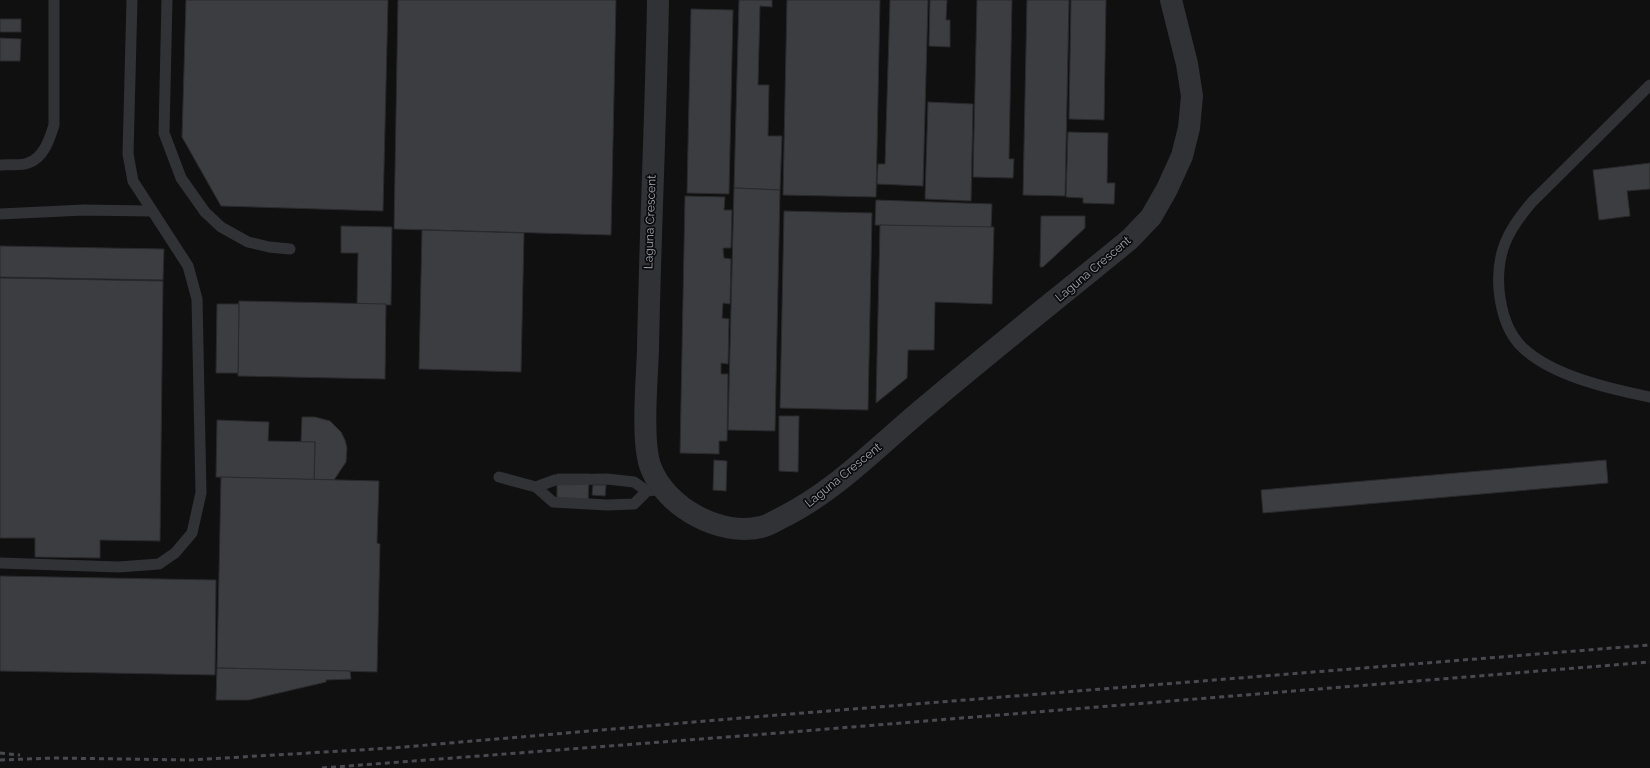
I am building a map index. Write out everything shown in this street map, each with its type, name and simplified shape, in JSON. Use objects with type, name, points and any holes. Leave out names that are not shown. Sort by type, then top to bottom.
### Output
[{"type":"street","name":"Laguna Crescent","points":[[658,0],[650,230],[646,432],[650,467],[655,490],[706,522],[735,529],[762,527],[801,508],[838,482],[927,405],[1130,239],[1152,217],[1182,156],[1189,128],[1192,96],[1187,64],[1171,0]]},
{"type":"lane","points":[[0,165],[29,163],[49,143],[54,125],[54,0]]},
{"type":"lane","points":[[0,563],[119,567],[159,564],[175,554],[192,533],[201,493],[197,299],[188,266],[133,180],[128,154],[132,0]]},
{"type":"lane","points":[[167,0],[164,132],[181,178],[204,212],[222,227],[248,242],[269,247],[290,249]]},
{"type":"lane","points":[[1650,85],[1532,202],[1514,222],[1505,240],[1498,273],[1500,304],[1505,320],[1522,347],[1537,359],[1566,373],[1591,382],[1650,397]]},
{"type":"lane","points":[[0,214],[84,210],[152,211]]},
{"type":"lane","points":[[500,477],[536,487],[553,502],[606,505],[634,504],[655,490]]},
{"type":"lane","points":[[536,487],[555,480],[607,479],[634,482],[655,490]]},
{"type":"building","points":[[186,0],[388,0],[383,211],[221,206],[182,137]]},
{"type":"building","points":[[398,0],[616,0],[611,235],[394,229]]},
{"type":"building","points":[[739,0],[772,0],[772,7],[760,6],[758,85],[769,85],[768,136],[782,136],[780,190],[734,188]]},
{"type":"building","points":[[787,0],[880,0],[876,197],[783,195]]},
{"type":"building","points":[[890,0],[928,0],[923,186],[877,184],[878,164],[885,164]]},
{"type":"building","points":[[930,0],[947,0],[946,20],[950,20],[950,47],[929,46]]},
{"type":"building","points":[[977,0],[1012,0],[1009,159],[1014,159],[1013,178],[973,177]]},
{"type":"building","points":[[1027,0],[1069,0],[1065,196],[1023,195]]},
{"type":"building","points":[[1071,0],[1106,0],[1104,120],[1069,119]]},
{"type":"building","points":[[691,9],[733,10],[729,194],[687,193]]},
{"type":"building","points":[[0,19],[21,19],[21,32],[0,32]]},
{"type":"building","points":[[0,38],[21,39],[20,61],[0,61]]},
{"type":"building","points":[[928,102],[973,104],[971,201],[925,199]]},
{"type":"building","points":[[1068,132],[1108,133],[1107,183],[1115,183],[1114,204],[1083,203],[1083,198],[1066,197]]},
{"type":"building","points":[[1650,163],[1650,189],[1627,191],[1630,216],[1599,220],[1593,170]]},
{"type":"building","points":[[734,188],[780,190],[775,431],[728,430]]},
{"type":"building","points":[[685,196],[725,197],[724,210],[732,210],[731,248],[723,248],[724,258],[731,259],[730,304],[723,303],[722,318],[729,319],[728,364],[721,363],[721,374],[728,374],[727,441],[719,441],[719,454],[680,453]]},
{"type":"building","points":[[876,200],[992,204],[991,229],[875,225]]},
{"type":"building","points":[[784,211],[872,213],[868,410],[780,408]]},
{"type":"building","points":[[1041,216],[1085,216],[1085,228],[1043,267],[1040,267]]},
{"type":"building","points":[[880,225],[994,227],[992,304],[935,302],[934,350],[908,350],[907,378],[876,403]]},
{"type":"building","points":[[341,226],[392,227],[391,305],[357,304],[358,253],[341,253]]},
{"type":"building","points":[[422,230],[524,233],[521,372],[419,369]]},
{"type":"building","points":[[0,246],[164,249],[163,280],[0,277]]},
{"type":"building","points":[[0,278],[163,281],[160,541],[100,540],[100,558],[35,557],[35,538],[0,538]]},
{"type":"building","points":[[239,301],[386,304],[385,379],[238,376]]},
{"type":"building","points":[[217,304],[239,304],[238,373],[216,373]]},
{"type":"building","points":[[779,416],[799,416],[798,472],[779,471]]},
{"type":"building","points":[[302,417],[315,417],[330,421],[341,432],[347,448],[346,462],[334,480],[314,480],[315,442],[301,442]]},
{"type":"building","points":[[217,420],[269,422],[268,441],[315,442],[314,480],[216,477]]},
{"type":"building","points":[[714,460],[727,461],[726,491],[713,490]]},
{"type":"building","points":[[1606,460],[1608,483],[1263,513],[1261,490]]},
{"type":"building","points":[[557,474],[589,474],[588,506],[557,505]]},
{"type":"building","points":[[221,477],[379,481],[377,543],[380,544],[377,672],[217,668]]},
{"type":"building","points":[[593,485],[606,485],[605,496],[592,495]]},
{"type":"building","points":[[0,576],[216,580],[215,675],[0,671]]},
{"type":"building","points":[[217,668],[350,671],[351,679],[326,680],[326,682],[249,700],[216,700]]},
{"type":"railway","points":[[0,760],[54,758],[191,760],[392,748],[741,718],[1650,645]]},
{"type":"railway","points":[[322,768],[766,734],[1650,662]]},
{"type":"railway","points":[[0,753],[20,755]]}]
